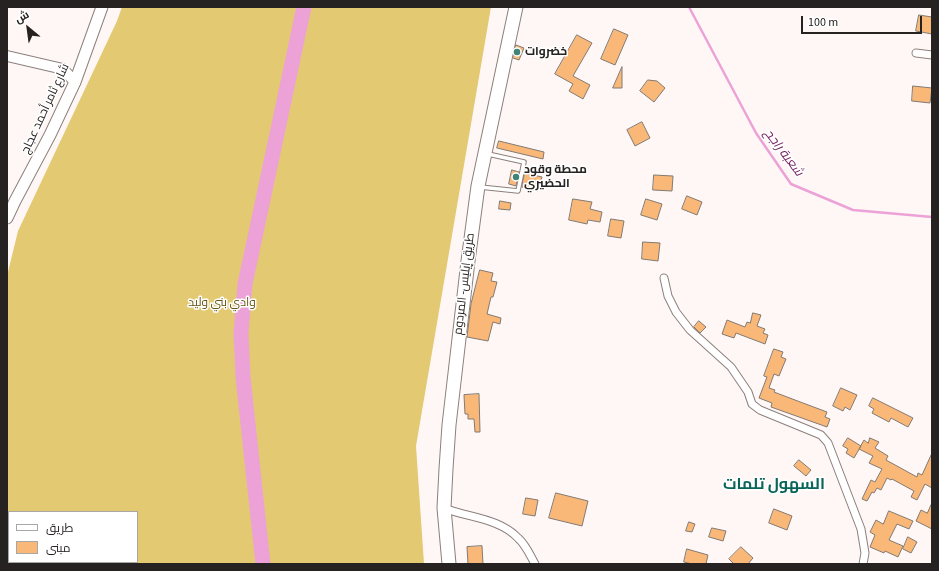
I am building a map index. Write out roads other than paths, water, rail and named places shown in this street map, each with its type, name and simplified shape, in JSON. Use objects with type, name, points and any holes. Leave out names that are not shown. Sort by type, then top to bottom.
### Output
[{"type":"highway","name":"طريق إيليس- المردوم","points":[[449,564],[444,508],[449,425],[478,186],[516,7]]},
{"type":"main road","name":"شارع ثامر أحمد عجاج","points":[[7,218],[50,135],[75,82],[102,7]]},
{"type":"street","points":[[916,53],[932,55]]},
{"type":"street","points":[[7,56],[63,68],[75,82]]},
{"type":"street","points":[[664,278],[668,296],[676,312],[690,330],[731,367],[748,392],[752,404],[760,410],[820,435],[828,443],[861,529],[865,553],[863,564]]},
{"type":"street","points":[[444,508],[458,514],[482,519],[508,530],[519,538],[535,564]]},
{"type":"lane","points":[[478,186],[518,191],[520,184],[524,162],[485,153]]},
{"type":"waterway","name":"وادي بني وليد","points":[[263,564],[243,377],[241,333],[245,284],[304,7]]},
{"type":"waterway","name":"شعبة راجح","points":[[689,7],[756,133],[791,184],[853,210],[932,217]]},
{"type":"place","name":"خضروات","points":[[517,52]]},
{"type":"place","name":"محطة وقود الحضيري","points":[[516,177]]},
{"type":"district","name":"السهول تلمات","points":[[774,485]]}]
